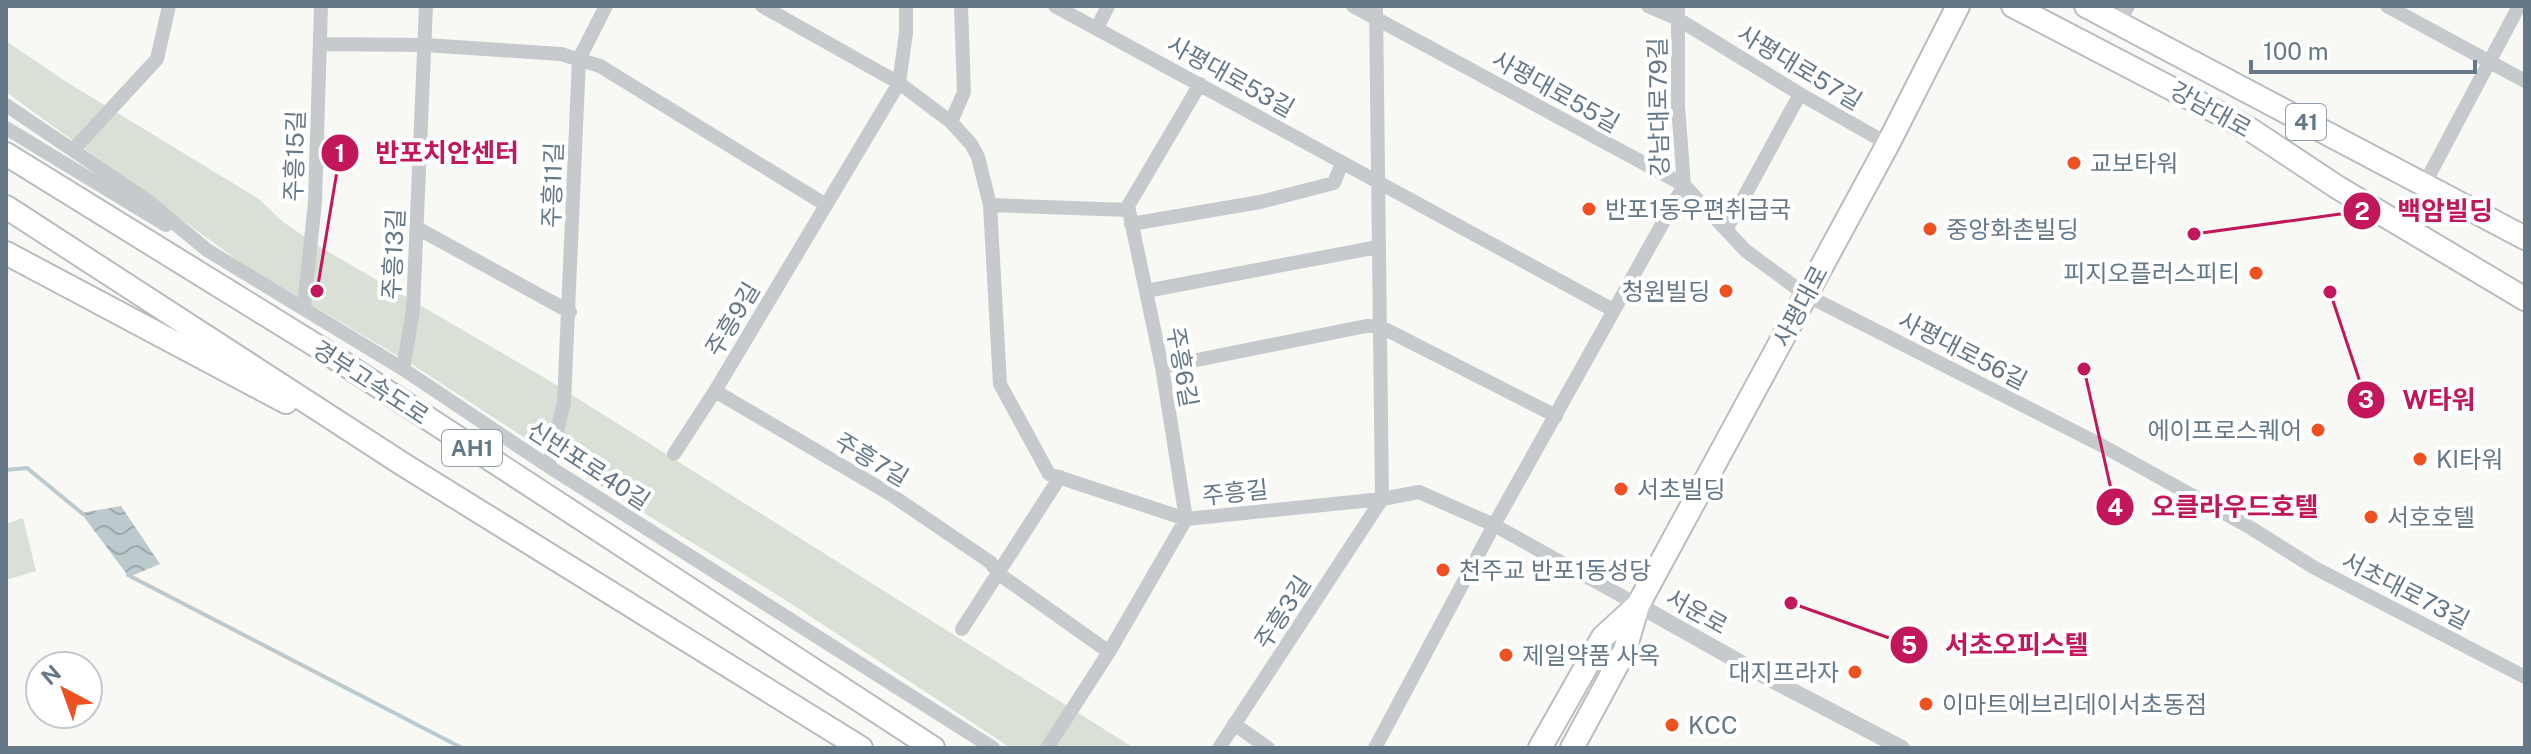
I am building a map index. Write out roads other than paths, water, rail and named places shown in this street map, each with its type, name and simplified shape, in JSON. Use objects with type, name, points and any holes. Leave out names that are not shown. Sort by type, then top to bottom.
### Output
[{"type":"main road","name":"사평대로","points":[[1572,748],[1625,650],[1638,605],[1888,144],[1958,6]]},
{"type":"main road","name":"강남대로","points":[[2013,6],[2251,130],[2337,187],[2525,299]]},
{"type":"main road","name":"강남대로","points":[[2086,6],[2123,15],[2525,238]]},
{"type":"main road","name":"경부고속도로","points":[[6,154],[320,348],[933,748]]},
{"type":"main road","name":"경부고속도로","points":[[6,207],[404,465],[861,748]]},
{"type":"main road","points":[[6,253],[404,465]]},
{"type":"main road","name":"사평대로","points":[[1540,748],[1603,637],[1638,605]]},
{"type":"street","points":[[73,150],[157,59],[169,6]]},
{"type":"street","name":"주흥15길","points":[[304,307],[315,202],[321,6]]},
{"type":"street","name":"주흥13길","points":[[403,369],[413,310],[426,6]]},
{"type":"street","name":"주흥11길","points":[[548,466],[564,403],[579,59],[606,6]]},
{"type":"street","points":[[762,6],[899,83],[951,122],[978,157],[990,205],[1000,384],[1049,474],[1060,477],[962,629]]},
{"type":"street","points":[[899,83],[906,33],[906,6]]},
{"type":"street","points":[[951,122],[964,92],[961,6]]},
{"type":"street","name":"사평대로53길","points":[[1055,6],[1613,310]]},
{"type":"street","points":[[1097,28],[1108,6]]},
{"type":"street","name":"사평대로55길","points":[[1353,6],[1376,12],[1684,185],[1746,251],[1806,295]]},
{"type":"street","name":"사평대로57길","points":[[1648,6],[1678,13],[1800,94],[1888,144]]},
{"type":"street","points":[[2387,6],[2525,81]]},
{"type":"street","points":[[2425,183],[2519,6]]},
{"type":"street","points":[[1376,12],[1382,499]]},
{"type":"street","name":"강남대로79길","points":[[1375,748],[1494,525],[1684,185],[1678,106],[1678,13]]},
{"type":"street","points":[[320,44],[425,45],[561,54],[579,59],[600,66],[826,205]]},
{"type":"street","name":"주흥9길","points":[[674,454],[899,83]]},
{"type":"street","points":[[1130,217],[1128,206],[1200,84]]},
{"type":"street","points":[[1726,230],[1800,94]]},
{"type":"street","name":"신반포로40길","points":[[6,105],[148,201],[207,250],[403,369],[548,466],[993,748]]},
{"type":"street","points":[[6,128],[207,250]]},
{"type":"street","points":[[990,205],[1130,217],[1270,199],[1334,183],[1342,163]]},
{"type":"street","name":"주흥6길","points":[[1130,217],[1162,367],[1186,519]]},
{"type":"street","points":[[417,228],[570,312]]},
{"type":"street","points":[[1146,291],[1378,247]]},
{"type":"street","name":"사평대로56길","points":[[1806,295],[2101,445]]},
{"type":"street","points":[[1162,367],[1366,326],[1379,326],[1556,416]]},
{"type":"street","name":"주흥7길","points":[[715,391],[890,494],[990,562],[999,574],[1109,652]]},
{"type":"street","name":"서초대로73길","points":[[2101,445],[2251,528],[2313,567],[2525,677]]},
{"type":"street","name":"주흥길","points":[[1060,477],[1186,519],[1382,499],[1419,492],[1494,525],[1638,605]]},
{"type":"street","name":"주흥3길","points":[[1219,748],[1382,499]]},
{"type":"street","points":[[1047,748],[1109,652],[1186,519]]},
{"type":"street","name":"서운로","points":[[1638,605],[1902,748]]},
{"type":"street","points":[[1234,724],[1268,748]]},
{"type":"water","points":[[121,506],[160,564],[129,577],[81,513]]},
{"type":"waterway","points":[[6,470],[27,468],[83,514]]},
{"type":"waterway","points":[[128,575],[462,748]]},
{"type":"place","name":"교보타워","points":[[2074,163]]},
{"type":"place","name":"반포1동우편취급국","points":[[1589,209]]},
{"type":"place","name":"중앙화촌빌딩","points":[[1930,229]]},
{"type":"place","name":"백암빌딩","points":[[2194,234]]},
{"type":"place","name":"피지오플러스피티","points":[[2256,273]]},
{"type":"place","name":"반포치안센터","points":[[317,291]]},
{"type":"place","name":"청원빌딩","points":[[1726,291]]},
{"type":"place","name":"W타워","points":[[2330,292]]},
{"type":"place","name":"오클라우드호텔","points":[[2084,369]]},
{"type":"place","name":"에이프로스퀘어","points":[[2318,430]]},
{"type":"place","name":"KI타워","points":[[2420,459]]},
{"type":"place","name":"서초빌딩","points":[[1621,489]]},
{"type":"place","name":"서호호텔","points":[[2371,517]]},
{"type":"place","name":"천주교 반포1동성당","points":[[1443,570]]},
{"type":"place","name":"서초오피스텔","points":[[1791,603]]},
{"type":"place","name":"제일약품 사옥","points":[[1506,655]]},
{"type":"place","name":"대지프라자","points":[[1855,672]]},
{"type":"place","name":"이마트에브리데이서초동점","points":[[1926,704]]},
{"type":"place","name":"KCC","points":[[1672,725]]}]
